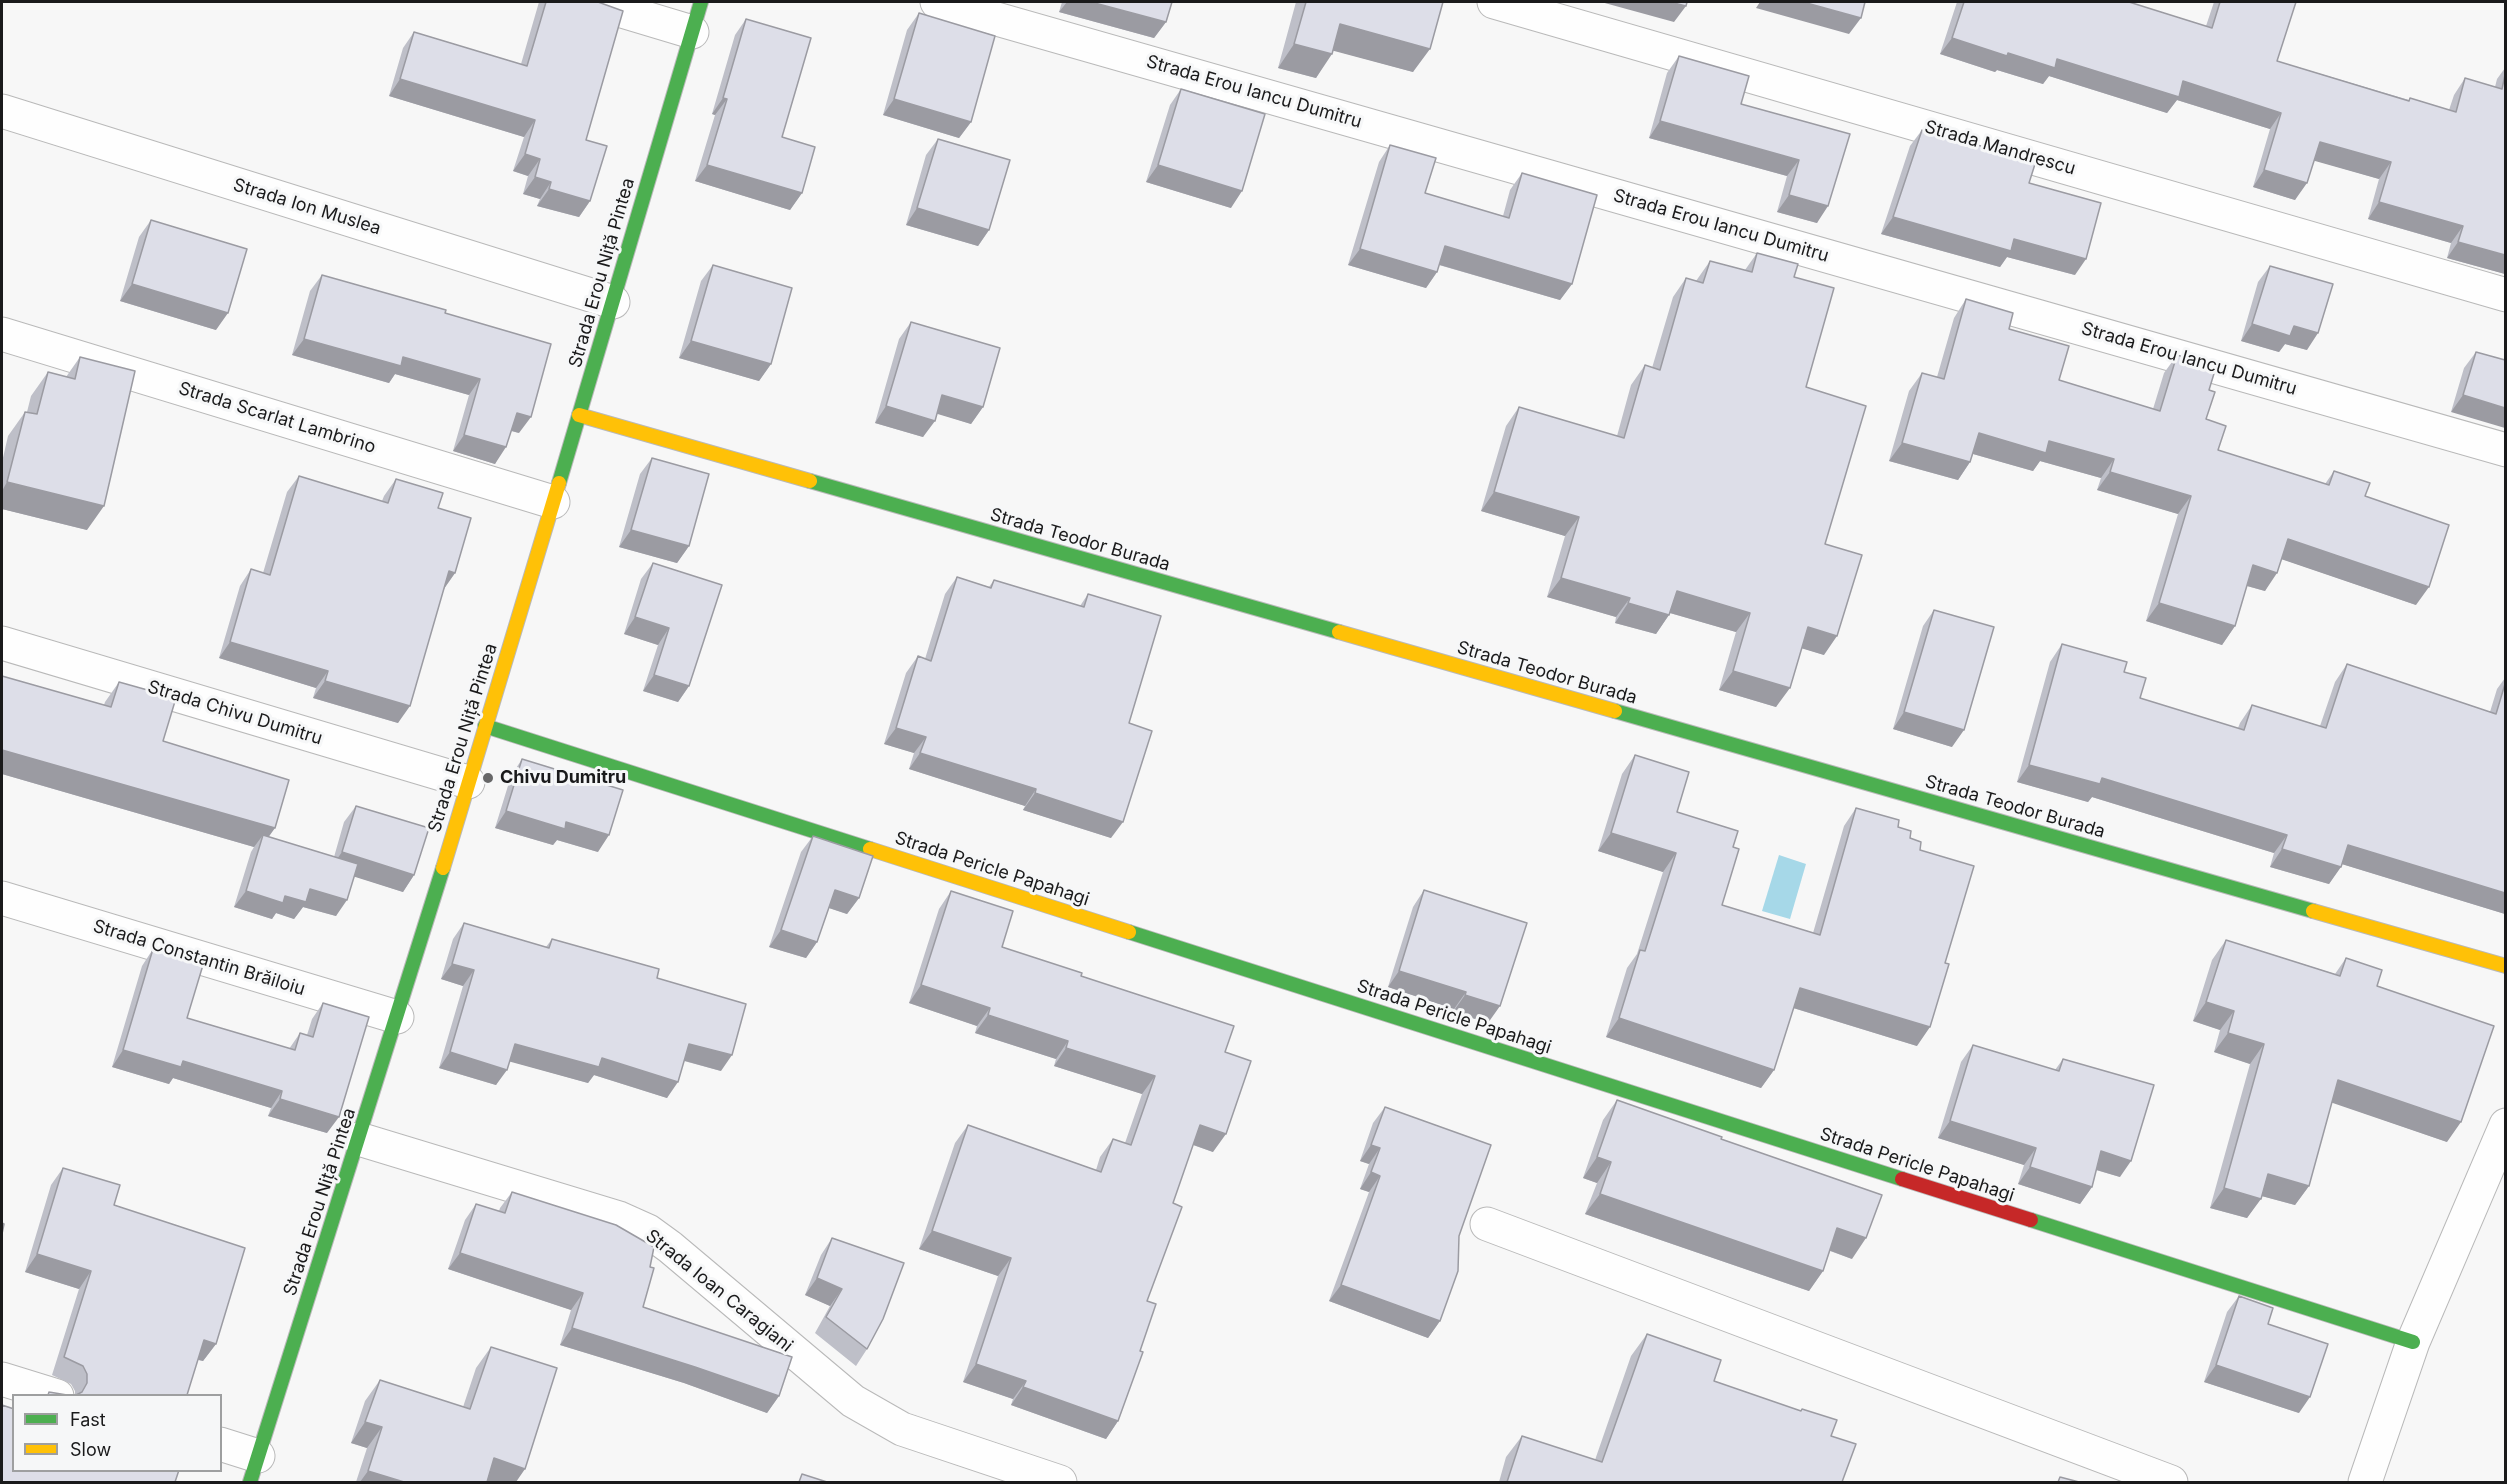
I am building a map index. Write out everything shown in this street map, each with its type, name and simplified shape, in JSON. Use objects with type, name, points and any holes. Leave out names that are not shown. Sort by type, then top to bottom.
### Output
[{"type":"street","points":[[592,2],[692,32]]},
{"type":"street","name":"Strada Erou Niță Pintea","points":[[254,1469],[397,1017],[701,2]]},
{"type":"street","name":"Strada Erou Iancu Dumitru","points":[[937,2],[2505,450]]},
{"type":"street","name":"Strada Mandrescu","points":[[1494,2],[2505,295]]},
{"type":"street","name":"Strada Ion Muslea","points":[[2,111],[613,302]]},
{"type":"street","name":"Strada Scarlat Lambrino","points":[[2,334],[553,502]]},
{"type":"street","name":"Strada Teodor Burada","points":[[579,415],[2505,966]]},
{"type":"street","name":"Strada Chivu Dumitru","points":[[2,643],[468,782]]},
{"type":"street","name":"Strada Pericle Papahagi","points":[[485,726],[2413,1342]]},
{"type":"street","name":"Strada Constantin Brăiloiu","points":[[2,898],[397,1017]]},
{"type":"street","points":[[2365,1482],[2413,1342],[2505,1125]]},
{"type":"street","name":"Strada Ioan Caragiani","points":[[359,1139],[619,1218],[648,1231],[852,1401],[902,1429],[1060,1482]]},
{"type":"street","points":[[1486,1224],[2171,1482]]},
{"type":"street","points":[[2,1379],[54,1394]]},
{"type":"street","points":[[222,1445],[254,1469]]},
{"type":"water","points":[[1779,855],[1806,864],[1790,919],[1762,911]]},
{"type":"building","points":[[546,2],[598,2],[623,11],[586,140],[607,146],[590,201],[549,189],[551,182],[535,177],[540,159],[525,154],[535,120],[400,79],[414,32],[527,66]]},
{"type":"building","points":[[1091,2],[1172,2],[1166,22]]},
{"type":"building","points":[[1306,2],[1443,2],[1430,49],[1340,24],[1332,54],[1294,44]]},
{"type":"building","points":[[1670,2],[1687,2],[1686,6]]},
{"type":"building","points":[[1803,2],[1865,2],[1861,18]]},
{"type":"building","points":[[1964,2],[2129,2],[2212,28],[2220,2],[2296,2],[2277,61],[2409,101],[2410,98],[2456,112],[2465,78],[2502,89],[2505,75],[2505,255],[2458,242],[2463,226],[2379,202],[2391,162],[2320,142],[2307,183],[2264,170],[2281,113],[2183,81],[2179,97],[2057,59],[2055,68],[2008,53],[2007,56],[1952,38]]},
{"type":"building","points":[[919,13],[995,36],[971,122],[894,99]]},
{"type":"building","points":[[746,19],[811,38],[782,137],[815,147],[802,193],[707,165],[727,99],[723,98]]},
{"type":"building","points":[[1679,56],[1749,76],[1741,104],[1850,134],[1828,206],[1789,195],[1799,160],[1660,121]]},
{"type":"building","points":[[1181,89],[1265,114],[1242,191],[1158,165]]},
{"type":"building","points":[[1922,130],[2036,161],[2029,183],[2101,203],[2086,259],[2014,239],[2011,251],[1893,217]]},
{"type":"building","points":[[938,139],[1010,160],[989,230],[917,208]]},
{"type":"building","points":[[1390,145],[1436,158],[1425,193],[1509,218],[1522,173],[1597,195],[1572,284],[1445,246],[1437,272],[1360,249]]},
{"type":"building","points":[[151,220],[247,249],[228,313],[132,284]]},
{"type":"building","points":[[1757,253],[1798,264],[1794,277],[1834,288],[1806,387],[1866,406],[1825,544],[1862,555],[1837,636],[1808,627],[1790,688],[1733,671],[1750,613],[1677,591],[1669,615],[1628,603],[1630,598],[1561,578],[1579,517],[1494,492],[1519,407],[1624,438],[1645,365],[1660,370],[1686,278],[1703,283],[1710,261],[1752,272]]},
{"type":"building","points":[[713,265],[792,288],[771,364],[691,341]]},
{"type":"building","points":[[2270,266],[2333,284],[2318,333],[2294,326],[2290,336],[2252,324]]},
{"type":"building","points":[[322,275],[446,310],[445,313],[551,344],[531,417],[517,413],[506,447],[464,435],[480,379],[403,357],[401,366],[304,339]]},
{"type":"building","points":[[1966,299],[2013,313],[2009,329],[2069,346],[2059,380],[2160,411],[2177,355],[2216,367],[2209,390],[2215,392],[2206,419],[2226,426],[2218,450],[2329,485],[2334,471],[2370,483],[2365,496],[2449,525],[2429,587],[2288,539],[2277,573],[2253,565],[2235,626],[2159,603],[2191,496],[2110,472],[2114,459],[2049,441],[2046,453],[1979,433],[1970,462],[1902,443],[1922,373],[1944,379]]},
{"type":"building","points":[[911,322],[1000,348],[983,407],[942,395],[935,421],[886,406]]},
{"type":"building","points":[[2476,352],[2505,360],[2505,408],[2463,395]]},
{"type":"building","points":[[80,357],[135,371],[104,506],[7,482],[25,412],[37,414],[48,372],[75,379]]},
{"type":"building","points":[[652,458],[709,474],[689,546],[631,530]]},
{"type":"building","points":[[299,476],[388,503],[396,479],[443,493],[438,508],[471,518],[455,573],[449,571],[410,706],[325,681],[328,671],[230,642],[251,569],[270,575]]},
{"type":"building","points":[[653,563],[722,585],[689,686],[654,675],[669,628],[635,617]]},
{"type":"building","points":[[957,577],[991,588],[994,580],[1084,607],[1088,594],[1161,616],[1129,723],[1152,731],[1123,822],[1035,793],[1036,789],[920,753],[926,737],[896,728],[918,656],[931,661]]},
{"type":"building","points":[[1934,610],[1994,627],[1964,730],[1904,712]]},
{"type":"building","points":[[2062,644],[2127,662],[2124,672],[2146,678],[2140,698],[2244,730],[2252,705],[2326,728],[2347,664],[2496,714],[2505,684],[2505,893],[2348,845],[2341,867],[2282,849],[2287,835],[2102,778],[2100,784],[2029,765]]},
{"type":"building","points":[[2,676],[111,707],[119,682],[176,698],[163,741],[289,780],[275,828],[2,750]]},
{"type":"building","points":[[1635,755],[1689,772],[1677,812],[1738,831],[1733,847],[1739,849],[1722,905],[1820,935],[1856,808],[1899,820],[1898,827],[1911,831],[1910,838],[1921,842],[1920,850],[1974,866],[1945,963],[1949,964],[1930,1027],[1800,988],[1774,1070],[1619,1018],[1640,950],[1645,951],[1676,853],[1611,833]]},
{"type":"building","points":[[522,759],[623,790],[609,835],[566,822],[565,829],[506,811]]},
{"type":"building","points":[[356,806],[429,828],[414,875],[342,852]]},
{"type":"building","points":[[263,835],[358,864],[347,900],[310,889],[306,902],[285,896],[283,903],[246,891]]},
{"type":"building","points":[[813,836],[873,856],[859,898],[835,890],[817,942],[781,930]]},
{"type":"building","points":[[1424,890],[1527,923],[1500,1006],[1465,995],[1466,992],[1399,971]]},
{"type":"building","points":[[951,891],[1013,911],[1002,947],[1082,973],[1081,976],[1234,1026],[1225,1052],[1251,1061],[1226,1134],[1200,1125],[1173,1203],[1182,1207],[1147,1301],[1156,1304],[1140,1351],[1143,1352],[1118,1421],[1023,1387],[1026,1381],[976,1364],[1011,1258],[932,1231],[968,1125],[1101,1172],[1113,1139],[1131,1145],[1155,1076],[1066,1048],[1068,1041],[988,1015],[990,1008],[921,985]]},
{"type":"building","points":[[464,923],[549,948],[552,939],[659,969],[657,978],[746,1004],[732,1055],[689,1044],[678,1082],[602,1058],[599,1067],[515,1044],[507,1070],[450,1052],[474,970],[452,964]]},
{"type":"building","points":[[2226,940],[2340,976],[2346,958],[2382,970],[2377,986],[2494,1026],[2461,1122],[2338,1080],[2309,1186],[2268,1174],[2261,1199],[2224,1188],[2264,1044],[2228,1033],[2234,1011],[2206,1002]]},
{"type":"building","points":[[153,949],[203,965],[187,1018],[295,1050],[300,1033],[313,1037],[323,1003],[369,1017],[339,1117],[280,1099],[282,1091],[183,1061],[181,1067],[123,1050]]},
{"type":"building","points":[[1973,1045],[2059,1071],[2063,1059],[2154,1085],[2131,1161],[2101,1151],[2092,1187],[2030,1167],[2036,1148],[1950,1121]]},
{"type":"building","points":[[1617,1100],[1882,1195],[1866,1238],[1837,1228],[1823,1271],[1600,1194],[1611,1162],[1597,1157]]},
{"type":"building","points":[[1385,1107],[1491,1145],[1459,1236],[1458,1271],[1440,1321],[1341,1285],[1380,1176],[1371,1172],[1380,1148],[1371,1145]]},
{"type":"building","points":[[63,1168],[120,1185],[114,1205],[245,1248],[216,1344],[204,1340],[187,1394],[78,1394],[82,1392],[87,1383],[87,1374],[83,1366],[64,1357],[91,1271],[37,1254]]},
{"type":"building","points":[[512,1192],[616,1225],[654,1247],[650,1267],[654,1268],[643,1307],[792,1357],[779,1396],[572,1328],[583,1293],[460,1253],[476,1204],[505,1213]]},
{"type":"building","points":[[832,1238],[904,1263],[883,1319],[867,1349],[826,1317],[842,1289],[817,1278]]},
{"type":"building","points":[[2239,1296],[2273,1308],[2268,1324],[2328,1344],[2310,1397],[2216,1365]]},
{"type":"building","points":[[1647,1334],[1721,1360],[1714,1381],[1801,1411],[1802,1409],[1837,1420],[1831,1436],[1856,1444],[1842,1482],[1507,1482],[1522,1436],[1602,1462]]},
{"type":"building","points":[[491,1347],[557,1368],[525,1469],[494,1458],[487,1482],[404,1482],[368,1471],[382,1427],[365,1422],[380,1380],[470,1409]]},
{"type":"building","points":[[2,1405],[12,1408],[12,1472],[178,1472],[175,1482],[2,1482]]},
{"type":"building","points":[[802,1474],[827,1482],[799,1482]]},
{"type":"building","points":[[2060,1477],[2079,1482],[2058,1482]]},
{"type":"traffic: fast","points":[[559,483],[701,2]]},
{"type":"traffic: fast","points":[[810,481],[1339,632]]},
{"type":"traffic: fast","points":[[1615,711],[2313,911]]},
{"type":"traffic: fast","points":[[485,726],[870,849]]},
{"type":"traffic: fast","points":[[250,1482],[443,868]]},
{"type":"traffic: fast","points":[[1129,932],[1902,1179]]},
{"type":"traffic: fast","points":[[2031,1220],[2413,1342]]},
{"type":"traffic: slow","points":[[579,415],[810,481]]},
{"type":"traffic: slow","points":[[443,868],[559,483]]},
{"type":"traffic: slow","points":[[1339,632],[1615,711]]},
{"type":"traffic: slow","points":[[870,849],[1129,932]]},
{"type":"traffic: slow","points":[[2313,911],[2506,966]]},
{"type":"traffic: jam","points":[[1902,1179],[2031,1220]]},
{"type":"place","name":"Chivu Dumitru","points":[[488,778]]}]
